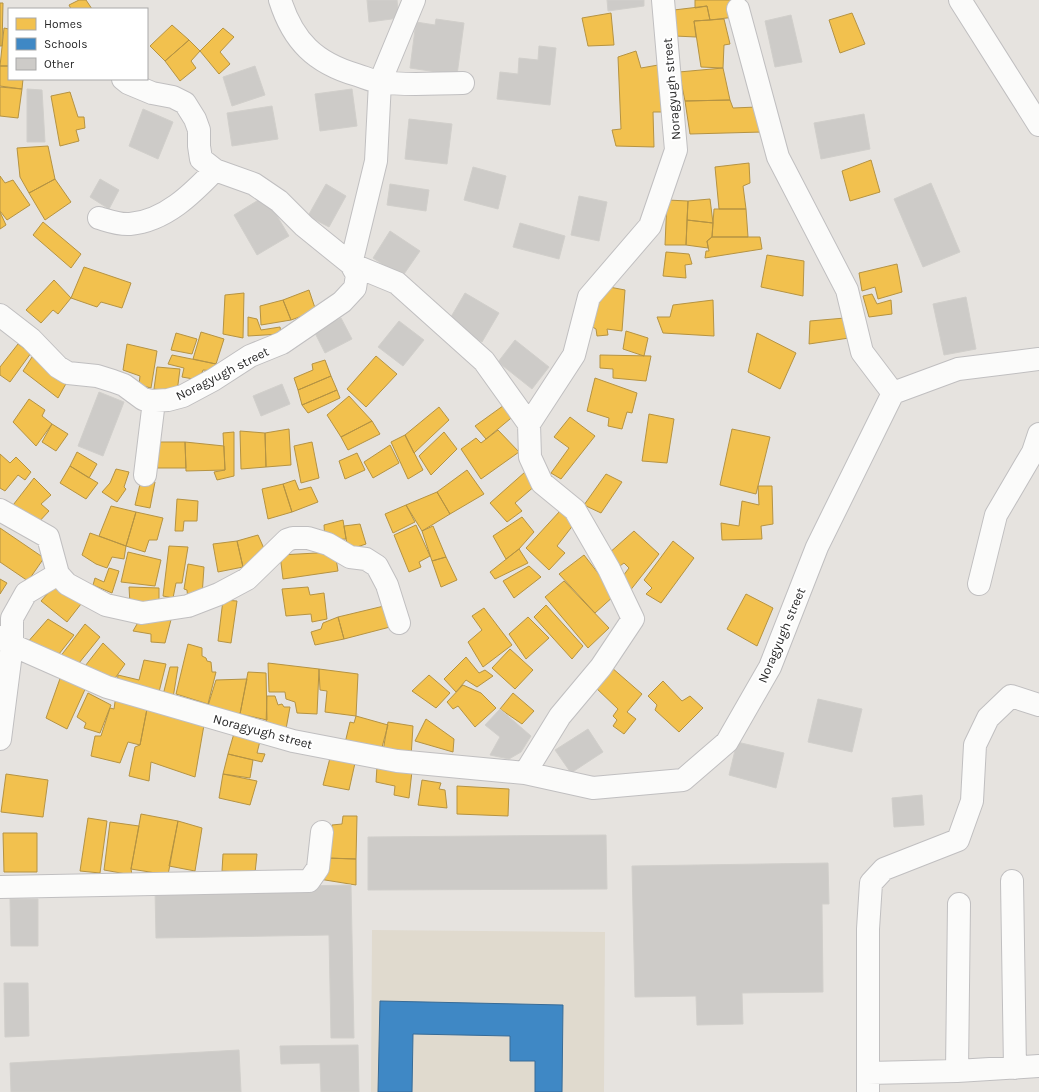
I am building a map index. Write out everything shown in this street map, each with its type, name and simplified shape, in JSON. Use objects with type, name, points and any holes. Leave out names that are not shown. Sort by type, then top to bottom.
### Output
[{"type":"street","points":[[280,0],[285,16],[296,37],[316,57],[341,70],[380,82],[463,83]]},
{"type":"street","name":"Noragyugh street","points":[[154,401],[168,400],[189,392],[213,380],[250,356],[282,343],[329,312],[342,302],[355,288],[357,276],[351,264],[376,162],[380,82],[414,0]]},
{"type":"street","name":"Noragyugh street","points":[[529,424],[574,355],[589,297],[650,226],[676,150],[663,0]]},
{"type":"street","points":[[960,0],[1039,125]]},
{"type":"street","points":[[738,9],[778,157],[847,290],[862,352],[893,394],[958,369],[1039,360]]},
{"type":"street","points":[[124,80],[152,93],[173,97],[185,103],[195,119],[199,130],[199,146],[202,159],[215,170],[254,184],[279,201],[304,226],[351,264],[397,283],[403,288],[484,361],[529,424],[530,457],[542,483],[575,510],[609,569],[633,619],[601,667],[560,716],[525,773]]},
{"type":"street","points":[[100,218],[116,224],[130,224],[152,219],[188,197],[215,170]]},
{"type":"street","points":[[0,315],[31,339],[58,367],[68,373],[97,376],[114,381],[124,385],[143,399],[154,401],[145,475]]},
{"type":"street","name":"Noragyugh street","points":[[6,641],[107,687],[293,742],[397,761],[525,773],[593,788],[683,780],[727,742],[770,667],[817,548],[893,394]]},
{"type":"street","points":[[979,584],[996,515],[1033,452],[1039,434]]},
{"type":"street","points":[[0,510],[48,537],[58,574],[67,584],[106,605],[142,613],[188,606],[219,594],[247,579],[287,540],[300,537],[328,544],[344,555],[366,559],[377,566],[387,585],[399,622]]},
{"type":"street","points":[[0,738],[6,641],[12,618],[26,593],[58,574]]},
{"type":"street","points":[[1039,705],[1011,696],[988,718],[975,745],[972,801],[958,840],[884,869],[871,883],[868,929],[868,1083],[957,1071],[1039,1066]]},
{"type":"street","points":[[0,887],[309,881],[318,868],[322,832]]},
{"type":"street","points":[[1012,881],[1016,1068]]},
{"type":"street","points":[[957,1071],[959,904]]},
{"type":"shaded area","points":[[372,930],[605,932],[604,1092],[371,1092]]},
{"type":"building: Homes","points":[[79,0],[86,0],[91,8],[70,8],[69,5]]},
{"type":"building: Homes","points":[[695,0],[732,0],[735,17],[710,20],[707,6],[695,8]]},
{"type":"building: Homes","points":[[0,3],[3,3],[2,46],[0,46]]},
{"type":"building: Homes","points":[[707,6],[710,20],[694,21],[696,37],[675,36],[674,10]]},
{"type":"building: Homes","points":[[611,13],[614,45],[588,46],[582,18]]},
{"type":"building: Homes","points":[[852,13],[865,44],[840,53],[829,20]]},
{"type":"building: Homes","points":[[724,19],[730,44],[724,45],[723,68],[701,67],[694,21]]},
{"type":"building: Homes","points":[[172,25],[189,40],[165,61],[150,46]]},
{"type":"building: Homes","points":[[4,28],[8,29],[8,66],[0,66]]},
{"type":"building: Homes","points":[[223,28],[234,37],[220,52],[230,64],[219,74],[200,51]]},
{"type":"building: Homes","points":[[189,40],[200,51],[191,61],[196,68],[180,81],[165,61]]},
{"type":"building: Homes","points":[[636,51],[641,68],[664,64],[668,112],[653,112],[654,147],[616,146],[612,130],[621,129],[618,57]]},
{"type":"building: Homes","points":[[0,66],[8,66],[8,80],[23,80],[22,89],[0,86]]},
{"type":"building: Homes","points":[[723,68],[730,100],[685,101],[679,72]]},
{"type":"building: Homes","points":[[0,87],[22,89],[18,118],[0,116]]},
{"type":"building: Homes","points":[[70,92],[78,117],[84,117],[85,128],[76,130],[79,141],[60,146],[51,96]]},
{"type":"building: Homes","points":[[730,100],[733,108],[757,107],[762,132],[690,134],[685,101]]},
{"type":"building: Homes","points":[[48,146],[55,179],[29,193],[20,177],[17,148]]},
{"type":"building: Homes","points":[[871,160],[880,192],[850,201],[842,171]]},
{"type":"building: Homes","points":[[749,163],[750,183],[743,186],[746,209],[719,209],[715,167]]},
{"type":"building: Homes","points":[[0,176],[5,183],[13,180],[30,205],[7,220],[0,211]]},
{"type":"building: Homes","points":[[55,179],[71,202],[45,220],[29,193]]},
{"type":"building: Homes","points":[[710,199],[713,223],[687,220],[688,201]]},
{"type":"building: Homes","points":[[667,200],[688,201],[686,245],[665,245]]},
{"type":"building: Homes","points":[[714,209],[746,209],[748,237],[712,237]]},
{"type":"building: Homes","points":[[0,212],[6,225],[0,229]]},
{"type":"building: Homes","points":[[687,220],[713,223],[712,237],[707,241],[708,248],[686,245]]},
{"type":"building: Homes","points":[[43,222],[81,254],[71,268],[33,235]]},
{"type":"building: Homes","points":[[712,237],[760,237],[762,249],[705,258],[706,251],[709,251],[707,241]]},
{"type":"building: Homes","points":[[666,252],[689,254],[692,264],[685,265],[686,278],[663,276]]},
{"type":"building: Homes","points":[[767,255],[804,261],[803,296],[761,287]]},
{"type":"building: Homes","points":[[897,264],[902,292],[878,299],[875,287],[862,291],[859,273]]},
{"type":"building: Homes","points":[[84,267],[131,283],[122,308],[101,302],[97,307],[71,298]]},
{"type":"building: Homes","points":[[54,280],[71,298],[58,314],[53,310],[41,323],[26,310]]},
{"type":"building: Homes","points":[[604,286],[625,290],[622,331],[607,329],[608,335],[597,336],[596,329],[589,325]]},
{"type":"building: Homes","points":[[309,290],[316,311],[291,320],[283,300]]},
{"type":"building: Homes","points":[[244,293],[243,338],[223,334],[225,295]]},
{"type":"building: Homes","points":[[872,294],[877,304],[891,300],[892,314],[869,317],[863,296]]},
{"type":"building: Homes","points":[[283,300],[291,320],[261,325],[260,306]]},
{"type":"building: Homes","points":[[713,300],[714,336],[663,333],[657,317],[670,317],[673,305]]},
{"type":"building: Homes","points":[[248,317],[257,319],[261,330],[280,327],[281,334],[248,336]]},
{"type":"building: Homes","points":[[845,318],[849,338],[809,344],[810,321]]},
{"type":"building: Homes","points":[[626,331],[648,338],[644,356],[623,349]]},
{"type":"building: Homes","points":[[201,332],[224,339],[216,364],[193,359]]},
{"type":"building: Homes","points":[[176,333],[197,339],[192,354],[171,350]]},
{"type":"building: Homes","points":[[757,333],[796,353],[780,389],[748,372]]},
{"type":"building: Homes","points":[[18,344],[31,353],[10,382],[0,375],[0,367]]},
{"type":"building: Homes","points":[[127,344],[157,351],[151,388],[139,385],[140,376],[123,370]]},
{"type":"building: Homes","points":[[172,355],[216,364],[214,371],[203,370],[199,380],[182,377],[184,368],[168,364]]},
{"type":"building: Homes","points":[[600,355],[651,356],[646,381],[613,378],[613,369],[600,368]]},
{"type":"building: Homes","points":[[376,356],[397,374],[366,407],[347,389]]},
{"type":"building: Homes","points":[[32,357],[68,380],[58,398],[23,371]]},
{"type":"building: Homes","points":[[325,360],[331,376],[298,390],[294,378],[313,370],[312,364]]},
{"type":"building: Homes","points":[[157,367],[180,369],[177,392],[154,389]]},
{"type":"building: Homes","points":[[331,376],[337,390],[302,405],[298,390]]},
{"type":"building: Homes","points":[[595,378],[637,393],[632,413],[627,412],[622,429],[608,426],[609,418],[587,411]]},
{"type":"building: Homes","points":[[337,390],[340,398],[308,413],[302,405]]},
{"type":"building: Homes","points":[[349,396],[372,421],[341,437],[327,415]]},
{"type":"building: Homes","points":[[29,399],[45,410],[42,416],[52,424],[36,446],[13,422]]},
{"type":"building: Homes","points":[[507,403],[516,414],[486,439],[475,426]]},
{"type":"building: Homes","points":[[439,407],[449,420],[414,453],[405,435]]},
{"type":"building: Homes","points":[[649,414],[674,419],[667,463],[642,461]]},
{"type":"building: Homes","points":[[570,417],[595,436],[561,479],[551,473],[569,448],[554,437]]},
{"type":"building: Homes","points":[[372,421],[380,434],[348,450],[341,437]]},
{"type":"building: Homes","points":[[52,424],[68,434],[56,451],[42,442]]},
{"type":"building: Homes","points":[[289,429],[291,465],[266,467],[265,433]]},
{"type":"building: Homes","points":[[732,429],[770,437],[756,494],[720,485]]},
{"type":"building: Homes","points":[[498,430],[519,452],[481,479],[461,449],[476,438],[481,443]]},
{"type":"building: Homes","points":[[240,431],[265,433],[266,467],[241,469]]},
{"type":"building: Homes","points":[[234,432],[234,476],[217,480],[214,472],[225,470],[223,433]]},
{"type":"building: Homes","points":[[444,432],[457,449],[431,475],[419,456]]},
{"type":"building: Homes","points":[[405,435],[423,470],[408,479],[391,442]]},
{"type":"building: Homes","points":[[157,442],[185,442],[186,468],[156,468]]},
{"type":"building: Homes","points":[[185,442],[224,446],[225,470],[186,471]]},
{"type":"building: Homes","points":[[312,442],[319,478],[301,483],[294,446]]},
{"type":"building: Homes","points":[[390,445],[399,463],[373,478],[364,462]]},
{"type":"building: Homes","points":[[77,452],[97,464],[89,478],[70,466]]},
{"type":"building: Homes","points":[[357,453],[365,470],[345,479],[339,461]]},
{"type":"building: Homes","points":[[0,454],[10,463],[16,457],[31,472],[25,480],[18,475],[5,491],[0,488]]},
{"type":"building: Homes","points":[[70,466],[98,483],[86,499],[60,483]]},
{"type":"building: Homes","points":[[116,469],[129,472],[124,487],[126,489],[117,502],[102,492],[110,483]]},
{"type":"building: Homes","points":[[467,470],[484,494],[450,514],[437,492]]},
{"type":"building: Homes","points":[[525,472],[536,485],[515,503],[522,511],[507,522],[490,503]]},
{"type":"building: Homes","points":[[606,474],[622,482],[601,513],[584,505]]},
{"type":"building: Homes","points":[[34,478],[51,495],[41,504],[49,511],[37,524],[10,509]]},
{"type":"building: Homes","points":[[141,480],[155,482],[150,508],[135,505]]},
{"type":"building: Homes","points":[[295,480],[299,490],[311,487],[318,502],[292,512],[283,484]]},
{"type":"building: Homes","points":[[283,484],[292,512],[268,519],[262,489]]},
{"type":"building: Homes","points":[[758,486],[772,486],[773,524],[761,526],[762,539],[722,540],[721,523],[739,526],[742,501],[759,505]]},
{"type":"building: Homes","points":[[437,492],[450,514],[422,531],[406,505]]},
{"type":"building: Homes","points":[[177,499],[198,501],[197,521],[184,521],[183,531],[175,531]]},
{"type":"building: Homes","points":[[406,505],[415,522],[393,533],[385,514]]},
{"type":"building: Homes","points":[[111,506],[136,512],[126,546],[99,536]]},
{"type":"building: Homes","points":[[560,511],[574,524],[557,546],[565,553],[549,570],[526,548]]},
{"type":"building: Homes","points":[[136,512],[163,518],[157,540],[149,540],[145,552],[126,546]]},
{"type":"building: Homes","points":[[522,517],[534,532],[519,549],[506,559],[493,536]]},
{"type":"building: Homes","points":[[343,520],[346,539],[325,540],[324,525]]},
{"type":"building: Homes","points":[[360,524],[366,544],[348,550],[344,526]]},
{"type":"building: Homes","points":[[416,525],[430,556],[419,562],[421,567],[409,572],[394,535]]},
{"type":"building: Homes","points":[[433,526],[446,557],[432,561],[422,531]]},
{"type":"building: Homes","points":[[0,528],[44,558],[28,581],[0,562]]},
{"type":"building: Homes","points":[[634,531],[659,554],[629,592],[620,580],[629,568],[624,563],[617,568],[608,554]]},
{"type":"building: Homes","points":[[90,533],[126,546],[124,559],[112,557],[107,568],[96,564],[82,555]]},
{"type":"building: Homes","points":[[258,535],[266,553],[259,564],[243,567],[237,541]]},
{"type":"building: Homes","points":[[237,541],[243,567],[218,572],[213,544]]},
{"type":"building: Homes","points":[[673,541],[694,558],[661,603],[646,594],[652,588],[644,580]]},
{"type":"building: Homes","points":[[169,546],[188,547],[182,583],[176,583],[173,598],[163,596]]},
{"type":"building: Homes","points":[[519,549],[528,563],[495,579],[490,572]]},
{"type":"building: Homes","points":[[128,552],[161,560],[155,586],[121,582]]},
{"type":"building: Homes","points":[[335,552],[338,571],[283,579],[280,555]]},
{"type":"building: Homes","points":[[584,555],[615,595],[595,613],[559,574]]},
{"type":"building: Homes","points":[[446,557],[457,580],[441,587],[432,561]]},
{"type":"building: Homes","points":[[188,564],[204,567],[202,596],[188,600],[187,590],[184,589]]},
{"type":"building: Homes","points":[[529,566],[541,577],[514,598],[503,581]]},
{"type":"building: Homes","points":[[109,568],[119,571],[112,593],[93,585],[95,578],[104,582]]},
{"type":"building: Homes","points":[[0,579],[7,583],[0,594]]},
{"type":"building: Homes","points":[[564,581],[609,628],[588,648],[545,597]]},
{"type":"building: Homes","points":[[57,583],[81,604],[67,622],[41,601]]},
{"type":"building: Homes","points":[[129,587],[159,588],[159,607],[130,604]]},
{"type":"building: Homes","points":[[308,587],[310,595],[324,593],[327,619],[312,622],[311,614],[286,616],[282,589]]},
{"type":"building: Homes","points":[[746,594],[773,608],[757,646],[727,629]]},
{"type":"building: Homes","points":[[223,600],[237,601],[231,643],[218,641]]},
{"type":"building: Homes","points":[[546,605],[583,646],[572,659],[534,617]]},
{"type":"building: Homes","points":[[384,606],[390,627],[344,639],[338,617]]},
{"type":"building: Homes","points":[[484,608],[512,645],[483,667],[468,642],[482,630],[472,616]]},
{"type":"building: Homes","points":[[173,612],[165,643],[151,642],[151,634],[133,631],[140,619]]},
{"type":"building: Homes","points":[[338,617],[344,639],[315,645],[311,632],[321,629],[323,623]]},
{"type":"building: Homes","points":[[528,617],[549,638],[526,659],[509,634]]},
{"type":"building: Homes","points":[[48,619],[74,635],[55,659],[26,644]]},
{"type":"building: Homes","points":[[85,624],[100,637],[75,668],[60,657]]},
{"type":"building: Homes","points":[[103,643],[125,664],[111,684],[82,670]]},
{"type":"building: Homes","points":[[188,644],[202,648],[202,656],[206,658],[207,661],[211,662],[212,672],[216,672],[208,704],[176,694]]},
{"type":"building: Homes","points":[[510,649],[533,670],[515,689],[492,668]]},
{"type":"building: Homes","points":[[466,657],[479,673],[485,670],[493,676],[477,687],[466,680],[456,692],[444,679]]},
{"type":"building: Homes","points":[[144,660],[166,664],[158,696],[117,683],[118,675],[139,680]]},
{"type":"building: Homes","points":[[268,663],[319,669],[317,714],[297,713],[295,702],[286,699],[285,692],[269,692]]},
{"type":"building: Homes","points":[[170,667],[178,667],[173,698],[163,695]]},
{"type":"building: Homes","points":[[611,667],[642,694],[627,712],[636,719],[624,734],[613,726],[617,720],[613,716],[618,709],[595,687]]},
{"type":"building: Homes","points":[[319,669],[358,674],[356,716],[325,712],[327,691],[320,690]]},
{"type":"building: Homes","points":[[248,672],[266,673],[267,720],[240,714]]},
{"type":"building: Homes","points":[[62,673],[87,685],[67,729],[46,718]]},
{"type":"building: Homes","points":[[429,675],[450,693],[436,708],[412,691]]},
{"type":"building: Homes","points":[[247,679],[240,714],[207,709],[216,680]]},
{"type":"building: Homes","points":[[663,681],[682,701],[690,696],[703,708],[679,732],[655,710],[657,705],[648,696]]},
{"type":"building: Homes","points":[[463,685],[481,693],[496,708],[475,727],[458,706],[453,709],[447,702]]},
{"type":"building: Homes","points":[[88,693],[111,705],[100,733],[84,728],[86,723],[77,717]]},
{"type":"building: Homes","points":[[513,693],[534,711],[522,724],[500,709]]},
{"type":"building: Homes","points":[[116,695],[147,709],[140,745],[128,742],[120,763],[91,756],[95,736],[101,736],[110,708],[114,709]]},
{"type":"building: Homes","points":[[267,696],[275,696],[278,705],[282,704],[284,707],[290,707],[286,729],[266,725]]},
{"type":"building: Homes","points":[[147,709],[204,725],[195,777],[151,762],[149,781],[129,776],[135,747],[140,745]]},
{"type":"building: Homes","points":[[356,716],[388,725],[381,751],[345,743],[350,722],[354,723]]},
{"type":"building: Homes","points":[[426,719],[454,739],[453,752],[415,741]]},
{"type":"building: Homes","points":[[388,722],[413,726],[411,757],[383,751]]},
{"type":"building: Homes","points":[[235,730],[261,737],[257,753],[265,754],[262,762],[228,754]]},
{"type":"building: Homes","points":[[228,754],[253,760],[250,778],[223,774]]},
{"type":"building: Homes","points":[[330,758],[355,763],[349,790],[323,785]]},
{"type":"building: Homes","points":[[377,766],[412,771],[409,798],[394,795],[395,786],[376,782]]},
{"type":"building: Homes","points":[[6,774],[48,780],[43,817],[1,812]]},
{"type":"building: Homes","points":[[223,774],[257,781],[250,805],[219,798]]},
{"type":"building: Homes","points":[[422,780],[441,783],[439,789],[445,790],[447,808],[418,805]]},
{"type":"building: Homes","points":[[457,786],[509,789],[508,816],[457,814]]},
{"type":"building: Homes","points":[[141,814],[178,821],[168,875],[131,869]]},
{"type":"building: Homes","points":[[343,816],[357,816],[356,859],[329,858],[332,825],[342,824]]},
{"type":"building: Homes","points":[[88,818],[107,821],[100,873],[80,871]]},
{"type":"building: Homes","points":[[178,821],[202,828],[195,871],[169,866]]},
{"type":"building: Homes","points":[[110,822],[139,826],[131,869],[132,875],[104,870]]},
{"type":"building: Homes","points":[[3,833],[37,833],[37,872],[4,872]]},
{"type":"building: Homes","points":[[223,854],[257,854],[255,873],[222,871]]},
{"type":"building: Homes","points":[[322,858],[356,859],[356,885],[319,879]]},
{"type":"building: Schools","points":[[380,1001],[563,1005],[562,1092],[535,1092],[535,1061],[510,1061],[510,1036],[413,1034],[412,1092],[378,1092]]},
{"type":"building: Other","points":[[367,0],[397,0],[399,18],[369,22]]},
{"type":"building: Other","points":[[607,0],[644,0],[644,6],[608,11]]},
{"type":"building: Other","points":[[791,15],[802,62],[775,67],[765,21]]},
{"type":"building: Other","points":[[436,19],[464,23],[457,75],[410,68],[416,22],[435,25]]},
{"type":"building: Other","points":[[539,46],[556,48],[550,105],[497,99],[500,72],[518,74],[519,58],[538,60]]},
{"type":"building: Other","points":[[255,66],[265,95],[232,106],[223,77]]},
{"type":"building: Other","points":[[27,89],[42,90],[45,142],[27,142]]},
{"type":"building: Other","points":[[352,89],[357,126],[320,131],[315,94]]},
{"type":"building: Other","points":[[272,106],[278,139],[232,146],[227,113]]},
{"type":"building: Other","points":[[143,109],[173,122],[158,159],[129,146]]},
{"type":"building: Other","points":[[864,114],[870,149],[821,159],[814,123]]},
{"type":"building: Other","points":[[409,119],[452,124],[447,164],[405,159]]},
{"type":"building: Other","points":[[473,167],[506,176],[498,209],[464,200]]},
{"type":"building: Other","points":[[100,179],[119,190],[109,209],[90,197]]},
{"type":"building: Other","points":[[931,183],[960,252],[923,267],[894,199]]},
{"type":"building: Other","points":[[326,184],[346,196],[329,227],[308,216]]},
{"type":"building: Other","points":[[390,184],[429,190],[426,211],[387,205]]},
{"type":"building: Other","points":[[265,196],[289,236],[257,255],[234,215]]},
{"type":"building: Other","points":[[579,196],[607,202],[599,241],[571,235]]},
{"type":"building: Other","points":[[520,223],[565,236],[559,259],[513,247]]},
{"type":"building: Other","points":[[390,231],[420,251],[402,277],[373,258]]},
{"type":"building: Other","points":[[465,293],[499,313],[482,342],[448,322]]},
{"type":"building: Other","points":[[966,297],[976,349],[944,355],[933,304]]},
{"type":"building: Other","points":[[341,318],[352,339],[325,353],[314,331]]},
{"type":"building: Other","points":[[399,321],[424,340],[403,366],[378,347]]},
{"type":"building: Other","points":[[515,340],[549,367],[532,389],[498,362]]},
{"type":"building: Other","points":[[282,384],[290,404],[261,416],[253,396]]},
{"type":"building: Other","points":[[99,392],[124,402],[103,456],[78,446]]},
{"type":"building: Other","points":[[818,699],[862,709],[852,752],[808,742]]},
{"type":"building: Other","points":[[500,709],[531,736],[521,752],[509,759],[490,755],[500,737],[485,725]]},
{"type":"building: Other","points":[[588,729],[603,752],[571,773],[555,750]]},
{"type":"building: Other","points":[[737,742],[784,753],[776,788],[729,775]]},
{"type":"building: Other","points":[[922,795],[924,825],[894,827],[892,798]]},
{"type":"building: Other","points":[[606,835],[607,889],[368,890],[368,837]]},
{"type":"building: Other","points":[[828,863],[829,904],[822,904],[823,992],[742,993],[743,1024],[697,1025],[696,996],[635,997],[632,866]]},
{"type":"building: Other","points":[[351,885],[354,1038],[331,1038],[329,935],[156,938],[155,889]]},
{"type":"building: Other","points":[[10,899],[38,899],[38,946],[11,946]]},
{"type":"building: Other","points":[[4,983],[28,983],[29,1036],[5,1037]]},
{"type":"building: Other","points":[[358,1045],[359,1092],[321,1092],[320,1063],[281,1064],[280,1046]]},
{"type":"building: Other","points":[[239,1050],[241,1092],[11,1092],[10,1063]]}]
